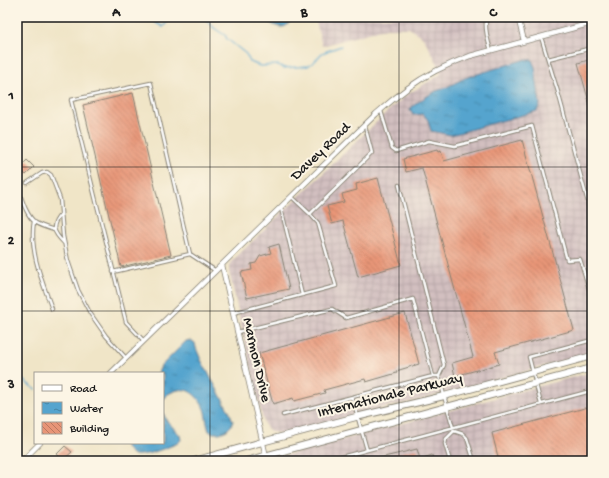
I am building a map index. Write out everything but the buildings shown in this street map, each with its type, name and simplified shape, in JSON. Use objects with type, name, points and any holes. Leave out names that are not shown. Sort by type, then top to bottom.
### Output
[{"type":"street","points":[[518,17],[524,41]]},
{"type":"street","name":"Davey Road","points":[[113,372],[365,125],[408,88],[430,74],[470,56],[592,23]]},
{"type":"street","name":"Marmon Drive","points":[[222,265],[266,458]]},
{"type":"street","name":"Internationale Parkway","points":[[194,461],[592,356]]},
{"type":"street","name":"Internationale Parkway","points":[[246,461],[266,458],[362,430],[592,368]]},
{"type":"street","points":[[22,461],[39,444]]},
{"type":"lane","points":[[486,17],[486,31],[491,50]]},
{"type":"lane","points":[[541,37],[558,92],[592,217]]},
{"type":"lane","points":[[548,59],[592,48]]},
{"type":"lane","points":[[144,341],[126,322],[71,100],[151,82],[190,254],[216,271]]},
{"type":"lane","points":[[381,110],[392,148],[396,151],[429,141],[455,146],[532,126],[567,260],[580,259],[592,298]]},
{"type":"lane","points":[[310,214],[372,153],[365,125]]},
{"type":"lane","points":[[27,183],[42,173],[47,172],[51,175],[60,199],[68,261],[78,290],[90,314],[106,336],[127,358]]},
{"type":"lane","points":[[17,185],[28,212],[34,221],[54,230]]},
{"type":"lane","points":[[399,185],[444,365],[439,376],[454,431]]},
{"type":"lane","points":[[233,314],[336,286],[318,223],[292,197]]},
{"type":"lane","points":[[281,208],[302,295]]},
{"type":"lane","points":[[61,214],[55,220],[54,230],[57,236],[65,243]]},
{"type":"lane","points":[[34,221],[34,247],[39,272],[52,309]]},
{"type":"lane","points":[[113,272],[190,254]]},
{"type":"lane","points":[[237,332],[332,309],[346,318],[413,299],[434,376]]},
{"type":"lane","points":[[541,404],[529,356],[592,340]]},
{"type":"lane","points":[[283,415],[434,376],[439,376]]},
{"type":"lane","points":[[326,461],[587,392]]},
{"type":"lane","points":[[352,397],[367,450]]},
{"type":"lane","points":[[450,461],[445,444],[446,439],[454,431]]},
{"type":"lane","points":[[454,431],[463,434],[467,438],[474,461]]},
{"type":"shaded area","points":[[315,17],[592,17],[592,353],[419,400],[283,433],[272,432],[267,428],[264,424],[229,271],[231,262],[389,110],[408,94],[441,74],[438,64],[423,37],[409,28],[386,28],[322,46]]},
{"type":"shaded area","points":[[592,372],[592,461],[265,461],[532,388]]},
{"type":"water","points":[[262,17],[292,17],[286,26],[279,27]]},
{"type":"water","points":[[526,59],[532,60],[535,67],[540,105],[537,111],[451,135],[431,131],[428,120],[423,114],[413,115],[410,110],[421,100],[436,91],[465,78]]},
{"type":"water","points":[[191,340],[195,343],[201,360],[233,421],[227,430],[220,433],[213,433],[209,431],[204,408],[199,399],[191,393],[178,390],[169,394],[164,399],[164,372],[158,372],[161,366],[186,341]]},
{"type":"water","points":[[164,415],[166,420],[180,435],[181,440],[178,443],[150,453],[134,455],[128,450],[125,444],[164,444]]},
{"type":"waterway","points":[[149,17],[163,27],[171,17]]},
{"type":"waterway","points":[[204,17],[214,28],[226,36],[226,38],[246,54],[250,62],[260,66],[278,65],[284,68],[308,66],[322,53],[341,46]]},
{"type":"waterway","points":[[17,376],[34,388]]}]
